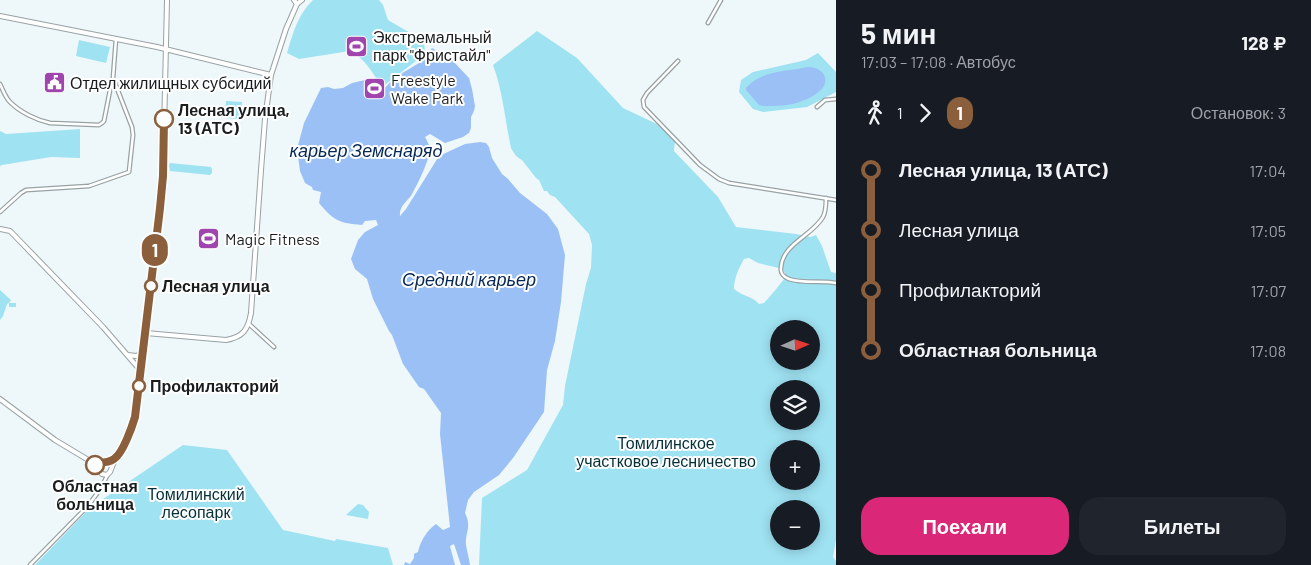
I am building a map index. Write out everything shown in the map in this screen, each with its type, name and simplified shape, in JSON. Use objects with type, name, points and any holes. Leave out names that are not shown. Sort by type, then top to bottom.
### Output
[{"type":"street","points":[[30,565],[88,506],[110,472],[132,430],[146,333],[163,176],[167,0]]},
{"type":"street","points":[[294,0],[298,4]]},
{"type":"street","points":[[146,333],[226,340],[240,335],[249,324],[264,136],[271,76],[286,29],[298,4],[302,0]]},
{"type":"street","points":[[708,23],[721,0]]},
{"type":"street","points":[[0,16],[166,50],[271,76]]},
{"type":"street","points":[[0,84],[10,102],[42,122],[99,125],[104,121],[113,78],[116,39]]},
{"type":"street","points":[[678,61],[646,93],[643,104],[700,166],[719,179],[729,183],[836,200]]},
{"type":"street","points":[[0,212],[26,190],[89,186],[129,172],[133,135],[132,127],[113,78]]},
{"type":"street","points":[[817,107],[825,100],[836,99]]},
{"type":"street","points":[[826,198],[826,208],[823,217],[785,254],[780,269],[786,278],[836,283]]},
{"type":"street","points":[[0,230],[6,230],[13,234],[141,371]]},
{"type":"street","points":[[249,324],[274,347]]},
{"type":"street","points":[[128,355],[136,356],[143,353]]},
{"type":"street","points":[[0,399],[55,440],[91,462],[99,469],[104,482]]},
{"type":"street","points":[[91,462],[111,461],[117,457]]},
{"type":"street","points":[[104,462],[110,464],[112,468]]},
{"type":"street","points":[[99,469],[99,466],[104,462]]},
{"type":"street","points":[[102,474],[108,474]]},
{"type":"green space","name":"Экстремальный парк \"Фристайл\"","points":[[313,0],[379,0],[383,5],[388,20],[424,41],[425,54],[382,87],[365,62],[350,51],[299,59],[287,53],[303,11]]},
{"type":"green space","name":"Томилинское участковое лесничество","points":[[537,31],[577,58],[623,108],[659,125],[675,141],[674,151],[718,197],[736,227],[811,237],[816,235],[831,272],[836,273],[836,540],[833,557],[836,565],[479,565],[482,498],[527,470],[563,405],[565,386],[591,268],[592,245],[589,234],[555,197],[544,191],[539,180],[512,150],[493,65]],"holes":[[[749,258],[758,263],[783,269],[785,273],[784,279],[764,303],[759,304],[734,289],[736,277],[744,259]]]},
{"type":"green space","points":[[79,40],[110,47],[106,63],[76,56]]},
{"type":"green space","points":[[818,53],[836,72],[836,92],[807,107],[763,112],[753,109],[739,92],[741,80],[753,72],[806,60]]},
{"type":"green space","points":[[226,101],[242,102],[241,119],[225,118]]},
{"type":"green space","points":[[80,129],[80,158],[51,157],[0,166],[0,131],[6,134]]},
{"type":"green space","points":[[170,163],[211,167],[212,173],[210,175],[170,171]]},
{"type":"green space","points":[[0,290],[11,300],[7,304],[0,320]]},
{"type":"green space","points":[[9,303],[16,303],[16,307],[9,307]]},
{"type":"green space","name":"Томилинский лесопарк","points":[[183,445],[227,450],[283,530],[335,541],[336,539],[388,548],[393,565],[35,565],[90,508]]},
{"type":"green space","points":[[358,504],[363,505],[369,512],[368,519],[346,515]]},
{"type":"water","name":"Средний карьер","points":[[432,48],[452,60],[469,78],[475,106],[471,117],[471,128],[469,133],[463,137],[445,143],[430,134],[425,137],[430,148],[428,159],[411,196],[402,207],[400,216],[439,156],[465,144],[486,143],[492,158],[502,174],[520,193],[547,214],[558,229],[565,255],[555,341],[547,370],[544,412],[513,458],[499,475],[474,492],[468,500],[465,513],[468,522],[466,545],[470,565],[461,565],[454,544],[450,546],[455,565],[404,565],[405,562],[410,564],[414,554],[418,552],[424,536],[436,524],[443,530],[450,527],[440,434],[441,413],[403,364],[392,335],[373,299],[367,279],[355,269],[351,259],[358,240],[365,232],[378,225],[376,220],[365,221],[362,225],[354,224],[337,220],[329,214],[319,203],[321,192],[313,190],[312,187],[305,183],[300,171],[297,149],[304,123],[321,88],[343,88],[352,83],[365,80],[376,81],[382,91],[394,78],[424,60]]},
{"type":"water","points":[[807,67],[818,69],[824,74],[825,82],[820,91],[805,100],[788,105],[763,106],[759,105],[746,90],[752,82],[759,78]]},
{"type":"bus line","name":"1","points":[[95,465],[91,462],[107,462],[117,457],[132,430],[135,417],[160,208],[163,176],[164,119]]},
{"type":"place","name":"Экстремальный парк \"Фристайл\"","points":[[357,46]]},
{"type":"place","name":"Отдел жилищных субсидий","points":[[54,83]]},
{"type":"place","name":"Freestyle Wake Park","points":[[375,89]]},
{"type":"place","name":"Лесная улица, 13 (АТС)","points":[[164,119]]},
{"type":"place","name":"Magic Fitness","points":[[209,239]]},
{"type":"place","name":"Лесная улица","points":[[151,286]]},
{"type":"place","name":"Профилакторий","points":[[139,386]]},
{"type":"place","name":"Областная больница","points":[[95,465]]},
{"type":"water label","name":"карьер Земснаряд","points":[[366,151]]}]
